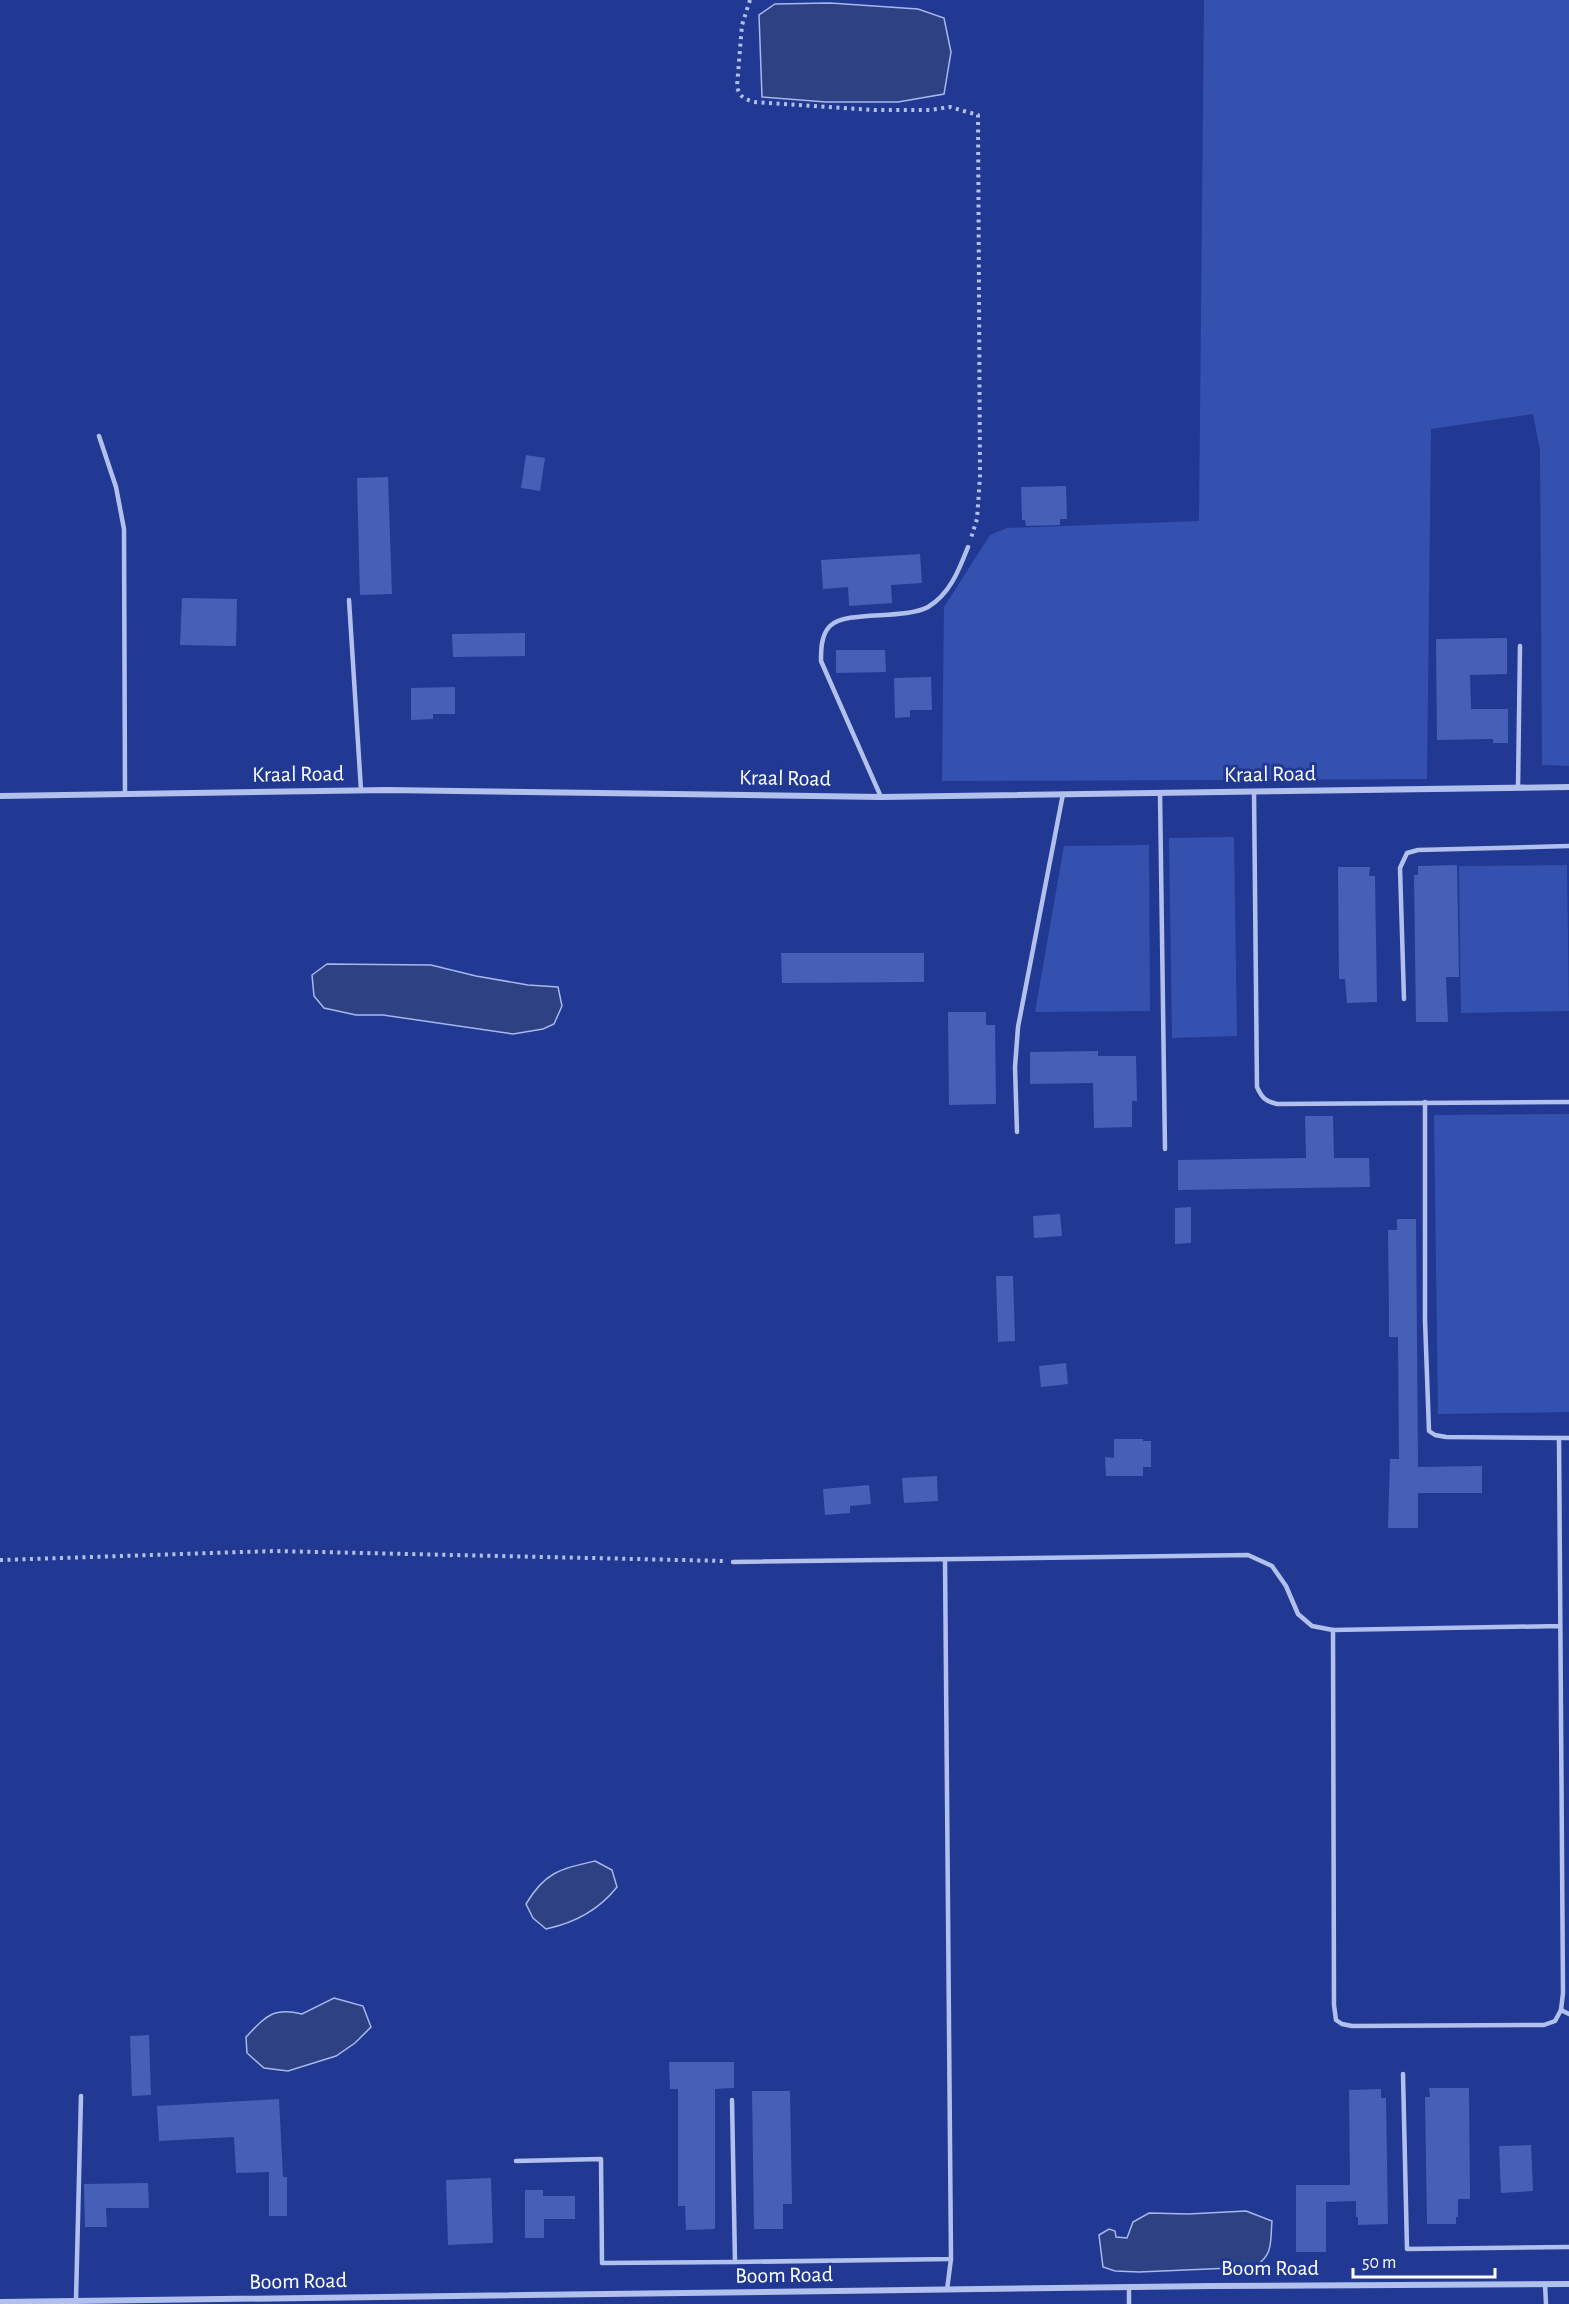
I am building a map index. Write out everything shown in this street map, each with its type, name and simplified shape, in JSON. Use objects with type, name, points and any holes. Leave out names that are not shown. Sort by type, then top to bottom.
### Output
[{"type":"street","name":"Kraal Road","points":[[0,796],[361,790],[881,796],[1569,787]]},
{"type":"street","name":"Boom Road","points":[[0,2302],[1129,2287],[1569,2284]]},
{"type":"lane","points":[[99,436],[116,486],[124,529],[125,794]]},
{"type":"lane","points":[[881,796],[824,670],[821,650],[825,632],[837,621],[907,613],[926,607],[943,596],[956,576],[968,547]]},
{"type":"lane","points":[[349,600],[361,790]]},
{"type":"lane","points":[[1518,788],[1520,646]]},
{"type":"lane","points":[[1254,791],[1257,1087],[1262,1098],[1277,1104],[1569,1102]]},
{"type":"lane","points":[[1160,793],[1165,1149]]},
{"type":"lane","points":[[1017,1131],[1015,1067],[1018,1027],[1063,794]]},
{"type":"lane","points":[[1404,999],[1400,868],[1407,854],[1418,850],[1569,846]]},
{"type":"lane","points":[[1425,1102],[1425,1320],[1429,1431],[1446,1437],[1569,1438]]},
{"type":"lane","points":[[1333,1630],[1334,2005],[1336,2020],[1352,2026],[1544,2025],[1555,2021],[1561,2010],[1563,1993],[1559,1438]]},
{"type":"lane","points":[[733,1562],[1248,1555],[1272,1566],[1286,1586],[1298,1614],[1312,1626],[1333,1630],[1560,1626]]},
{"type":"lane","points":[[945,1559],[951,2259],[947,2290]]},
{"type":"lane","points":[[1561,2010],[1569,2014]]},
{"type":"lane","points":[[1403,2074],[1407,2249],[1569,2247]]},
{"type":"lane","points":[[76,2300],[81,2096]]},
{"type":"lane","points":[[732,2100],[735,2262]]},
{"type":"lane","points":[[516,2161],[601,2159],[602,2263],[951,2259]]},
{"type":"lane","points":[[1545,2284],[1546,2304]]},
{"type":"lane","points":[[1129,2287],[1129,2304]]},
{"type":"path","points":[[750,0],[742,25],[737,86],[740,95],[744,98],[754,102],[874,110],[930,110],[950,107],[978,115],[981,477],[977,519],[968,547]]},
{"type":"path","points":[[0,1560],[274,1551],[733,1562]]},
{"type":"shaded area","points":[[1204,0],[1569,0],[1569,766],[1542,765],[1540,450],[1533,414],[1431,429],[1427,779],[942,781],[944,607],[990,535],[1007,528],[1199,521]]},
{"type":"shaded area","points":[[830,3],[918,9],[944,18],[951,52],[944,94],[898,102],[826,102],[762,97],[759,15],[775,4]]},
{"type":"shaded area","points":[[1234,837],[1237,1036],[1172,1038],[1169,838]]},
{"type":"shaded area","points":[[1149,845],[1150,1011],[1035,1012],[1064,846]]},
{"type":"shaded area","points":[[1567,865],[1569,1011],[1461,1013],[1459,866]]},
{"type":"shaded area","points":[[327,964],[431,965],[476,976],[528,985],[558,987],[562,1006],[554,1024],[543,1029],[513,1034],[383,1015],[356,1015],[324,1008],[314,996],[312,975]]},
{"type":"shaded area","points":[[1569,1114],[1569,1412],[1438,1414],[1434,1115]]},
{"type":"shaded area","points":[[595,1861],[612,1870],[617,1887],[610,1895],[594,1909],[576,1919],[546,1929],[533,1918],[526,1904],[547,1878],[554,1873]]},
{"type":"shaded area","points":[[334,1998],[363,2006],[371,2027],[355,2043],[336,2056],[288,2071],[264,2068],[247,2053],[246,2037],[271,2015],[284,2012],[302,2014]]},
{"type":"shaded area","points":[[1246,2211],[1272,2221],[1268,2253],[1254,2267],[1139,2272],[1115,2271],[1103,2267],[1099,2235],[1109,2229],[1115,2231],[1116,2237],[1127,2238],[1133,2222],[1149,2213],[1188,2214]]},
{"type":"building","points":[[526,455],[545,458],[540,491],[521,488]]},
{"type":"building","points":[[388,477],[392,594],[360,595],[357,478]]},
{"type":"building","points":[[1066,486],[1067,519],[1060,519],[1060,525],[1026,526],[1025,520],[1022,520],[1021,487]]},
{"type":"building","points":[[920,554],[922,583],[891,585],[892,603],[849,606],[848,587],[823,589],[821,560]]},
{"type":"building","points":[[182,598],[237,599],[236,646],[180,645]]},
{"type":"building","points":[[525,633],[525,656],[453,657],[452,634]]},
{"type":"building","points":[[1507,638],[1507,674],[1470,675],[1471,709],[1508,709],[1508,743],[1493,743],[1493,739],[1437,740],[1436,639]]},
{"type":"building","points":[[836,650],[885,650],[886,672],[836,673]]},
{"type":"building","points":[[931,677],[932,710],[910,710],[910,717],[895,718],[894,678]]},
{"type":"building","points":[[455,687],[455,714],[433,714],[433,719],[411,720],[411,688]]},
{"type":"building","points":[[1457,865],[1459,977],[1446,977],[1448,1022],[1416,1022],[1414,875],[1418,875],[1418,866]]},
{"type":"building","points":[[1338,867],[1370,867],[1369,876],[1375,876],[1377,1002],[1347,1003],[1345,979],[1339,979]]},
{"type":"building","points":[[781,953],[924,953],[924,982],[782,983]]},
{"type":"building","points":[[948,1012],[986,1012],[986,1025],[995,1025],[996,1104],[949,1105]]},
{"type":"building","points":[[1098,1051],[1098,1056],[1136,1056],[1137,1101],[1132,1101],[1132,1127],[1094,1128],[1093,1083],[1030,1084],[1030,1052]]},
{"type":"building","points":[[1305,1116],[1333,1116],[1334,1158],[1369,1158],[1370,1187],[1178,1190],[1178,1160],[1306,1158]]},
{"type":"building","points":[[1191,1207],[1191,1243],[1175,1244],[1175,1208]]},
{"type":"building","points":[[1060,1214],[1062,1236],[1034,1238],[1033,1216]]},
{"type":"building","points":[[1397,1219],[1416,1219],[1418,1467],[1482,1466],[1482,1493],[1418,1493],[1418,1528],[1388,1528],[1390,1459],[1399,1459],[1398,1337],[1389,1337],[1388,1230],[1397,1230]]},
{"type":"building","points":[[996,1276],[1013,1276],[1015,1341],[998,1342]]},
{"type":"building","points":[[1066,1363],[1068,1384],[1041,1387],[1039,1366]]},
{"type":"building","points":[[1114,1439],[1151,1441],[1151,1467],[1143,1467],[1143,1476],[1106,1476],[1105,1457],[1114,1458]]},
{"type":"building","points":[[937,1476],[938,1501],[904,1503],[902,1478]]},
{"type":"building","points":[[869,1485],[871,1504],[850,1506],[850,1513],[825,1515],[823,1489]]},
{"type":"building","points":[[149,2035],[151,2095],[132,2096],[130,2036]]},
{"type":"building","points":[[669,2062],[734,2062],[734,2088],[715,2089],[715,2229],[686,2230],[685,2206],[678,2206],[678,2089],[670,2089]]},
{"type":"building","points":[[1429,2088],[1469,2088],[1470,2199],[1458,2199],[1456,2224],[1427,2224],[1425,2097],[1430,2097]]},
{"type":"building","points":[[1381,2089],[1381,2098],[1386,2098],[1388,2224],[1358,2225],[1356,2201],[1326,2202],[1326,2252],[1296,2252],[1296,2185],[1350,2185],[1349,2090]]},
{"type":"building","points":[[752,2091],[790,2091],[792,2204],[783,2204],[783,2229],[754,2229]]},
{"type":"building","points":[[279,2099],[283,2177],[287,2177],[287,2216],[269,2216],[269,2172],[236,2173],[234,2137],[159,2141],[157,2106]]},
{"type":"building","points":[[1531,2145],[1533,2191],[1501,2193],[1499,2146]]},
{"type":"building","points":[[491,2178],[493,2243],[448,2245],[446,2180]]},
{"type":"building","points":[[148,2183],[149,2208],[106,2208],[107,2227],[85,2227],[84,2184]]},
{"type":"building","points":[[525,2190],[543,2190],[543,2196],[575,2196],[575,2219],[544,2219],[544,2238],[525,2238]]}]
